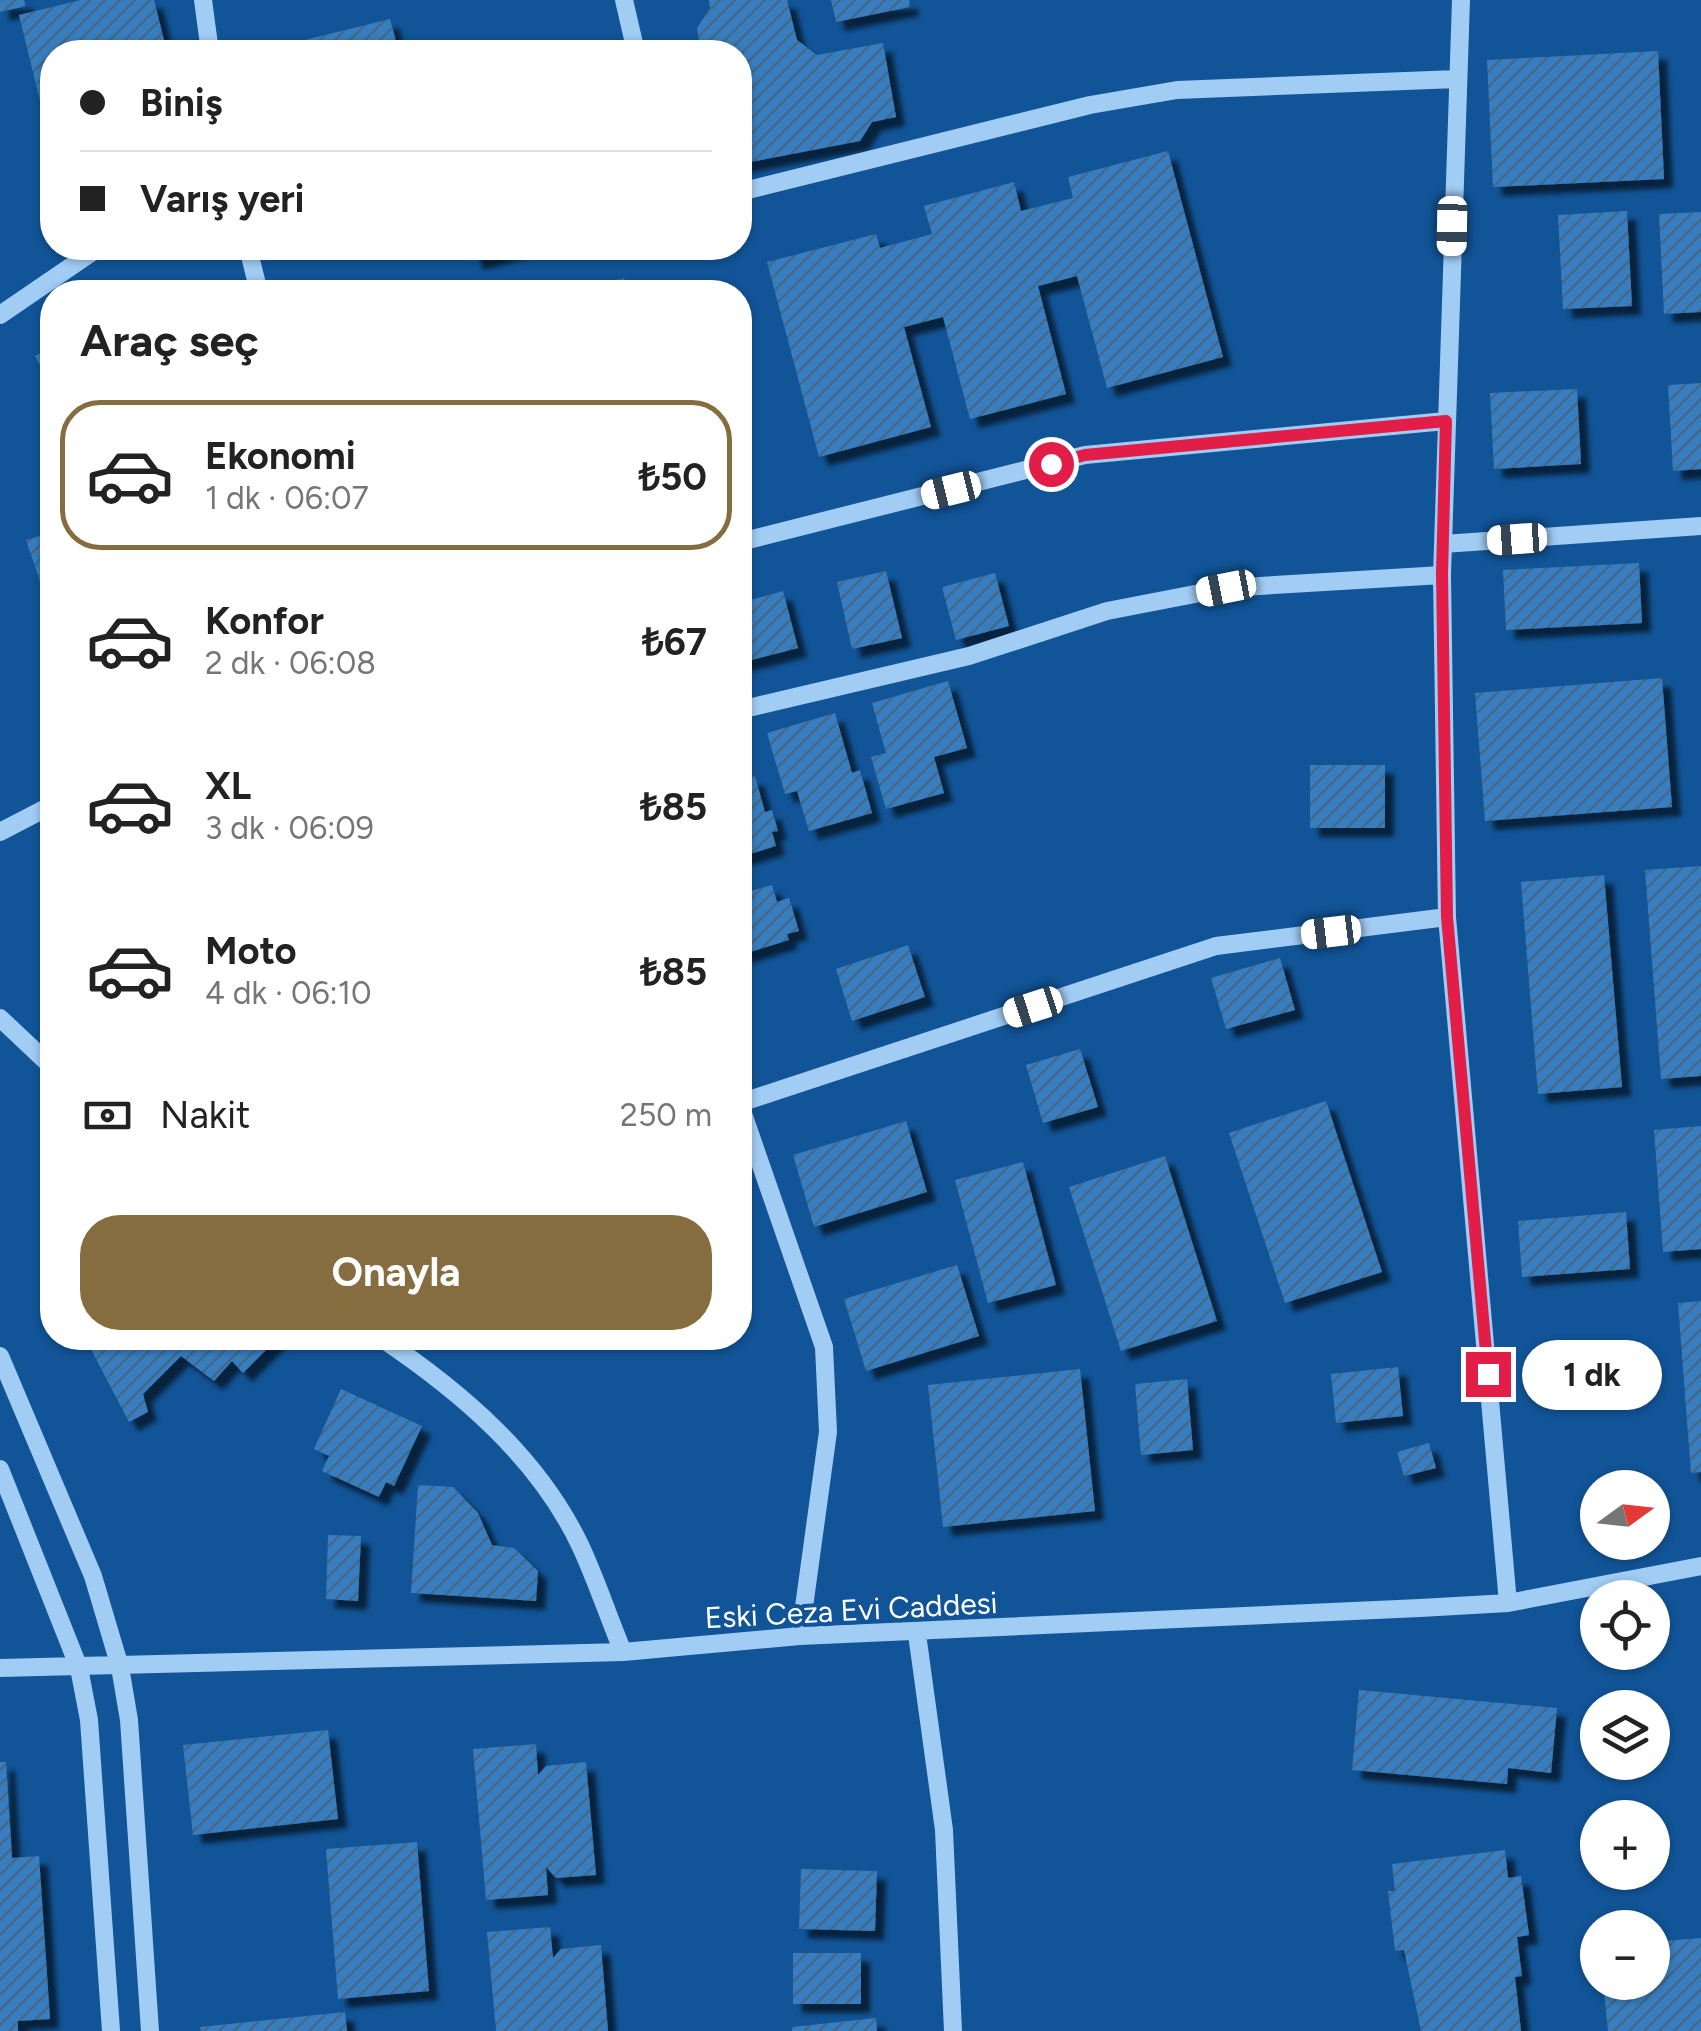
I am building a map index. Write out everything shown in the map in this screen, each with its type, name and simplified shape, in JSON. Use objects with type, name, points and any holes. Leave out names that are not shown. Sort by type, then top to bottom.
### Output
[{"type":"street","points":[[204,0],[209,40]]},
{"type":"street","points":[[624,0],[633,40]]},
{"type":"street","points":[[1461,0],[1442,574],[1447,917],[1508,1602]]},
{"type":"street","points":[[752,189],[1090,105],[1177,90],[1458,79]]},
{"type":"street","points":[[51,280],[80,260]]},
{"type":"street","points":[[0,315],[40,288]]},
{"type":"street","points":[[752,539],[1085,455],[1446,421]]},
{"type":"street","points":[[1443,544],[1701,526]]},
{"type":"street","points":[[752,707],[969,656],[1107,612],[1226,588],[1442,574]]},
{"type":"street","points":[[0,832],[40,812]]},
{"type":"street","points":[[752,1100],[1216,946],[1447,917]]},
{"type":"street","points":[[0,1018],[40,1056]]},
{"type":"street","points":[[752,1139],[824,1347],[828,1432],[800,1636]]},
{"type":"street","points":[[399,1350],[430,1370],[514,1446],[579,1542],[622,1652]]},
{"type":"street","points":[[0,1356],[93,1576],[120,1667],[129,1720],[150,2031]]},
{"type":"street","points":[[0,1469],[79,1668],[90,1720],[111,2031]]},
{"type":"street","name":"Eski Ceza Evi Caddesi","points":[[0,1668],[622,1652],[800,1636],[918,1634],[1508,1602],[1701,1566]]},
{"type":"street","points":[[918,1634],[944,1830],[953,2031]]},
{"type":"building","points":[[0,0],[24,0],[26,6],[0,12]]},
{"type":"building","points":[[81,0],[154,0],[164,40],[40,40],[40,101],[19,15]]},
{"type":"building","points":[[709,0],[787,0],[797,40],[817,55],[883,43],[896,117],[872,122],[860,141],[752,162],[752,40],[699,40],[697,28],[710,8]]},
{"type":"building","points":[[831,0],[909,0],[910,7],[836,22]]},
{"type":"building","points":[[390,19],[396,40],[305,40]]},
{"type":"building","points":[[1658,51],[1664,179],[1493,187],[1487,60]]},
{"type":"building","points":[[1168,151],[1223,357],[1107,388],[1077,276],[1038,286],[1066,394],[970,419],[943,317],[904,327],[931,427],[819,457],[767,262],[876,234],[880,248],[932,234],[924,206],[1014,182],[1021,211],[1073,198],[1068,177]]},
{"type":"building","points":[[1627,211],[1632,306],[1563,309],[1558,215]]},
{"type":"building","points":[[1701,212],[1701,312],[1664,314],[1659,214]]},
{"type":"building","points":[[1701,383],[1701,469],[1673,471],[1668,385]]},
{"type":"building","points":[[1577,389],[1581,464],[1494,469],[1490,393]]},
{"type":"building","points":[[40,536],[40,581],[26,540]]},
{"type":"building","points":[[1639,563],[1642,623],[1506,630],[1503,570]]},
{"type":"building","points":[[886,571],[902,638],[852,649],[837,582]]},
{"type":"building","points":[[995,573],[1009,626],[956,640],[942,587]]},
{"type":"building","points":[[783,591],[798,648],[752,660],[752,600]]},
{"type":"building","points":[[1662,678],[1672,807],[1485,821],[1475,693]]},
{"type":"building","points":[[948,681],[967,748],[934,757],[944,793],[886,809],[871,757],[886,753],[872,703]]},
{"type":"building","points":[[835,713],[852,773],[860,770],[872,813],[809,831],[797,791],[785,794],[767,733]]},
{"type":"building","points":[[1310,765],[1385,765],[1385,828],[1310,828]]},
{"type":"building","points":[[755,776],[765,812],[772,810],[778,831],[772,832],[776,846],[752,853]]},
{"type":"building","points":[[1701,866],[1701,1076],[1661,1079],[1645,870]]},
{"type":"building","points":[[1604,875],[1622,1087],[1538,1094],[1521,882]]},
{"type":"building","points":[[772,885],[777,902],[789,898],[799,931],[787,934],[789,940],[752,951],[752,891]]},
{"type":"building","points":[[908,945],[925,997],[852,1021],[836,969]]},
{"type":"building","points":[[1280,958],[1295,1010],[1226,1029],[1211,978]]},
{"type":"building","points":[[1080,1049],[1098,1107],[1043,1123],[1026,1065]]},
{"type":"building","points":[[1326,1101],[1382,1272],[1285,1303],[1229,1133]]},
{"type":"building","points":[[906,1121],[927,1192],[814,1227],[793,1155]]},
{"type":"building","points":[[1701,1126],[1701,1249],[1663,1252],[1654,1130]]},
{"type":"building","points":[[1165,1156],[1217,1321],[1121,1351],[1069,1187]]},
{"type":"building","points":[[1023,1162],[1056,1285],[988,1303],[955,1180]]},
{"type":"building","points":[[1626,1212],[1630,1269],[1522,1277],[1518,1221]]},
{"type":"building","points":[[957,1265],[979,1336],[866,1371],[844,1299]]},
{"type":"building","points":[[1701,1301],[1701,1472],[1691,1473],[1678,1303]]},
{"type":"building","points":[[91,1350],[266,1350],[243,1373],[232,1361],[214,1381],[181,1356],[143,1394],[148,1412],[129,1422]]},
{"type":"building","points":[[1398,1367],[1403,1416],[1336,1423],[1331,1374]]},
{"type":"building","points":[[1080,1369],[1095,1511],[943,1527],[928,1385]]},
{"type":"building","points":[[1187,1379],[1193,1450],[1141,1455],[1135,1384]]},
{"type":"building","points":[[341,1389],[422,1426],[394,1486],[386,1482],[379,1497],[322,1471],[329,1456],[314,1449]]},
{"type":"building","points":[[1429,1443],[1436,1468],[1404,1476],[1397,1452]]},
{"type":"building","points":[[418,1485],[453,1487],[478,1513],[492,1545],[514,1548],[538,1571],[536,1601],[411,1593]]},
{"type":"building","points":[[328,1535],[361,1536],[358,1601],[326,1599]]},
{"type":"building","points":[[1359,1690],[1557,1708],[1551,1773],[1508,1768],[1507,1784],[1352,1770]]},
{"type":"building","points":[[328,1730],[338,1819],[193,1835],[183,1745]]},
{"type":"building","points":[[536,1744],[538,1775],[546,1766],[586,1762],[596,1875],[556,1878],[546,1867],[548,1895],[486,1900],[473,1749]]},
{"type":"building","points":[[0,1762],[6,1762],[12,1858],[39,1856],[50,2019],[18,2021],[18,2031],[0,2031]]},
{"type":"building","points":[[417,1842],[429,1991],[338,1999],[326,1849]]},
{"type":"building","points":[[1505,1850],[1508,1878],[1521,1876],[1529,1935],[1517,1937],[1522,1976],[1515,1977],[1521,2031],[1421,2031],[1404,1950],[1395,1951],[1388,1891],[1395,1891],[1392,1864]]},
{"type":"building","points":[[801,1869],[877,1871],[875,1931],[799,1929]]},
{"type":"building","points":[[550,1927],[553,1958],[561,1949],[601,1945],[608,2031],[496,2031],[487,1932]]},
{"type":"building","points":[[1701,1938],[1701,2031],[1608,2031],[1605,2000],[1670,2000],[1670,1941]]},
{"type":"building","points":[[793,1953],[861,1953],[861,2004],[793,2004]]},
{"type":"building","points":[[345,2012],[347,2031],[201,2031],[200,2027]]},
{"type":"building","points":[[876,2018],[877,2031],[792,2031],[792,2027]]},
{"type":"route","points":[[1051,464],[1085,455],[1446,421],[1442,574],[1447,917],[1488,1374]]}]
